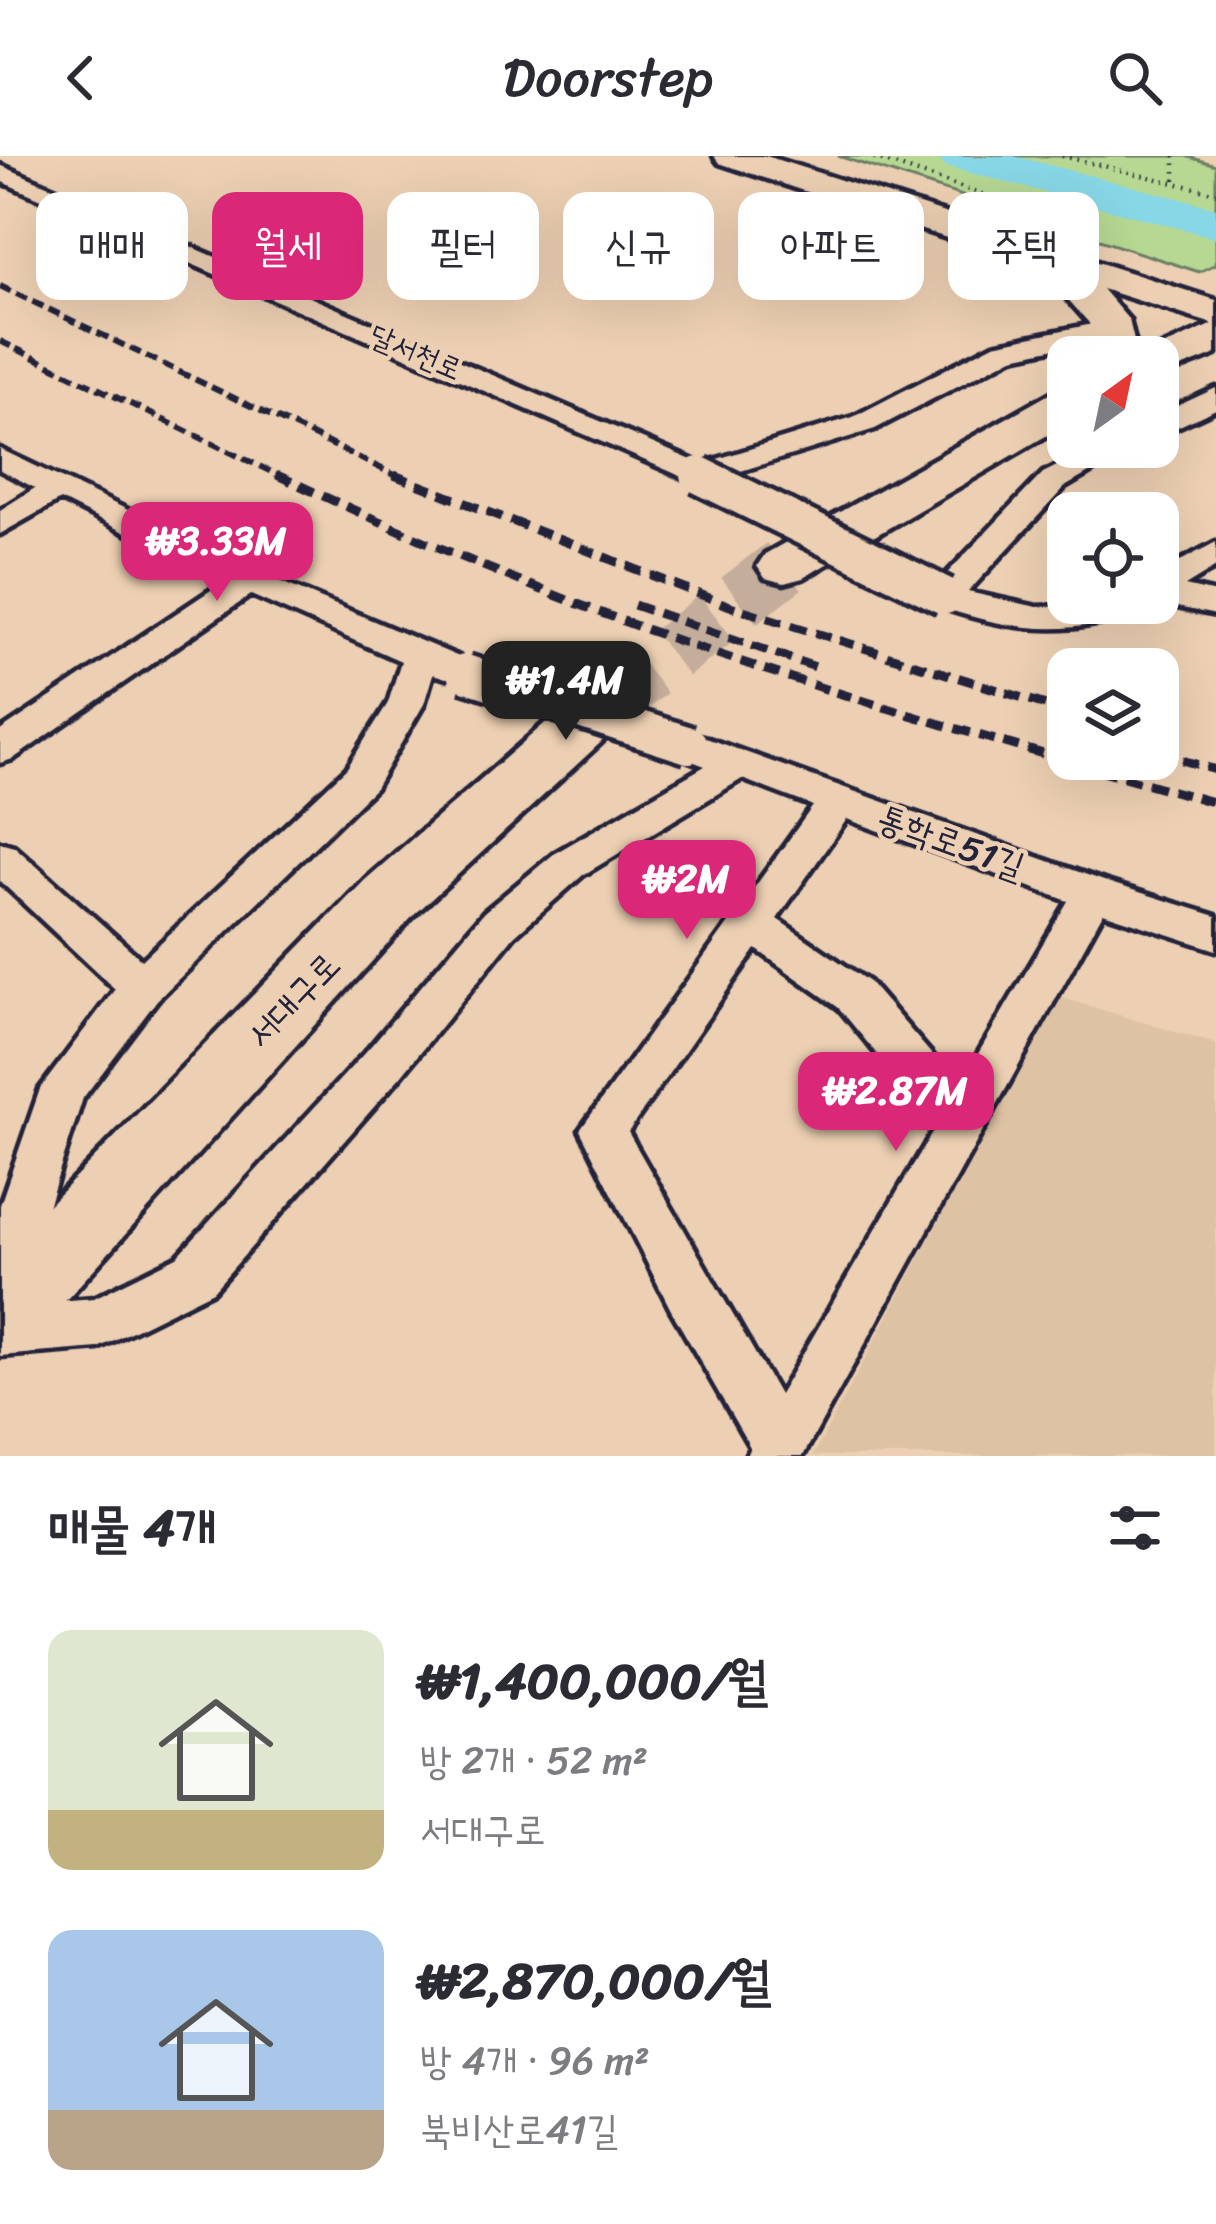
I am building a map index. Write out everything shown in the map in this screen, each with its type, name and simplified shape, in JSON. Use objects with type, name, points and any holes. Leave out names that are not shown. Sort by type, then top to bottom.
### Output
[{"type":"main road","points":[[731,156],[948,226]]},
{"type":"main road","points":[[1099,275],[1216,313]]},
{"type":"main road","points":[[1083,300],[1110,336]]},
{"type":"main road","points":[[1179,354],[1216,337]]},
{"type":"main road","points":[[784,566],[1047,415]]},
{"type":"main road","name":"서대구로","points":[[0,1313],[389,898],[603,706]]},
{"type":"street","name":"달서천로","points":[[0,172],[699,475],[980,611],[1047,618]]},
{"type":"street","points":[[699,475],[864,423],[1004,350],[1047,347]]},
{"type":"street","points":[[1179,416],[1216,397]]},
{"type":"street","name":"통학로51길","points":[[0,458],[248,580],[421,657],[689,745],[1093,894],[1216,933]]},
{"type":"street","points":[[945,596],[1054,480],[1077,468]]},
{"type":"street","points":[[0,524],[58,487]]},
{"type":"street","points":[[1179,576],[1216,552]]},
{"type":"street","points":[[0,749],[248,580]]},
{"type":"street","points":[[1179,595],[1216,604]]},
{"type":"street","points":[[0,1278],[63,1089],[142,987],[361,778],[406,704],[421,657]]},
{"type":"street","points":[[0,1331],[98,1323],[195,1274],[386,1062],[500,924],[569,865],[738,764]]},
{"type":"street","points":[[776,1451],[603,1130],[838,801]]},
{"type":"street","points":[[0,857],[142,987]]},
{"type":"street","points":[[776,1451],[1093,894]]},
{"type":"street","points":[[749,922],[854,995],[962,1124]]},
{"type":"path","points":[[1063,156],[1216,193]]},
{"type":"path","points":[[1175,156],[1175,183]]},
{"type":"shaded area","points":[[1059,997],[1216,1044],[1216,1456],[813,1456]]},
{"type":"green space","points":[[838,156],[1186,156],[1216,165],[1216,264],[1199,272],[1099,240],[1099,192],[950,192]]},
{"type":"waterway","points":[[960,156],[1216,223]]},
{"type":"tunnel","points":[[603,706],[784,566]]},
{"type":"railway","points":[[0,286],[398,477]]},
{"type":"railway","points":[[0,341],[284,478]]},
{"type":"railway","points":[[277,475],[461,557],[648,630],[860,700],[1216,803]]},
{"type":"railway","points":[[394,475],[398,477]]},
{"type":"railway","points":[[398,477],[730,606],[1047,705]]},
{"type":"railway","points":[[634,605],[821,669]]},
{"type":"railway","points":[[1179,759],[1216,770]]}]
